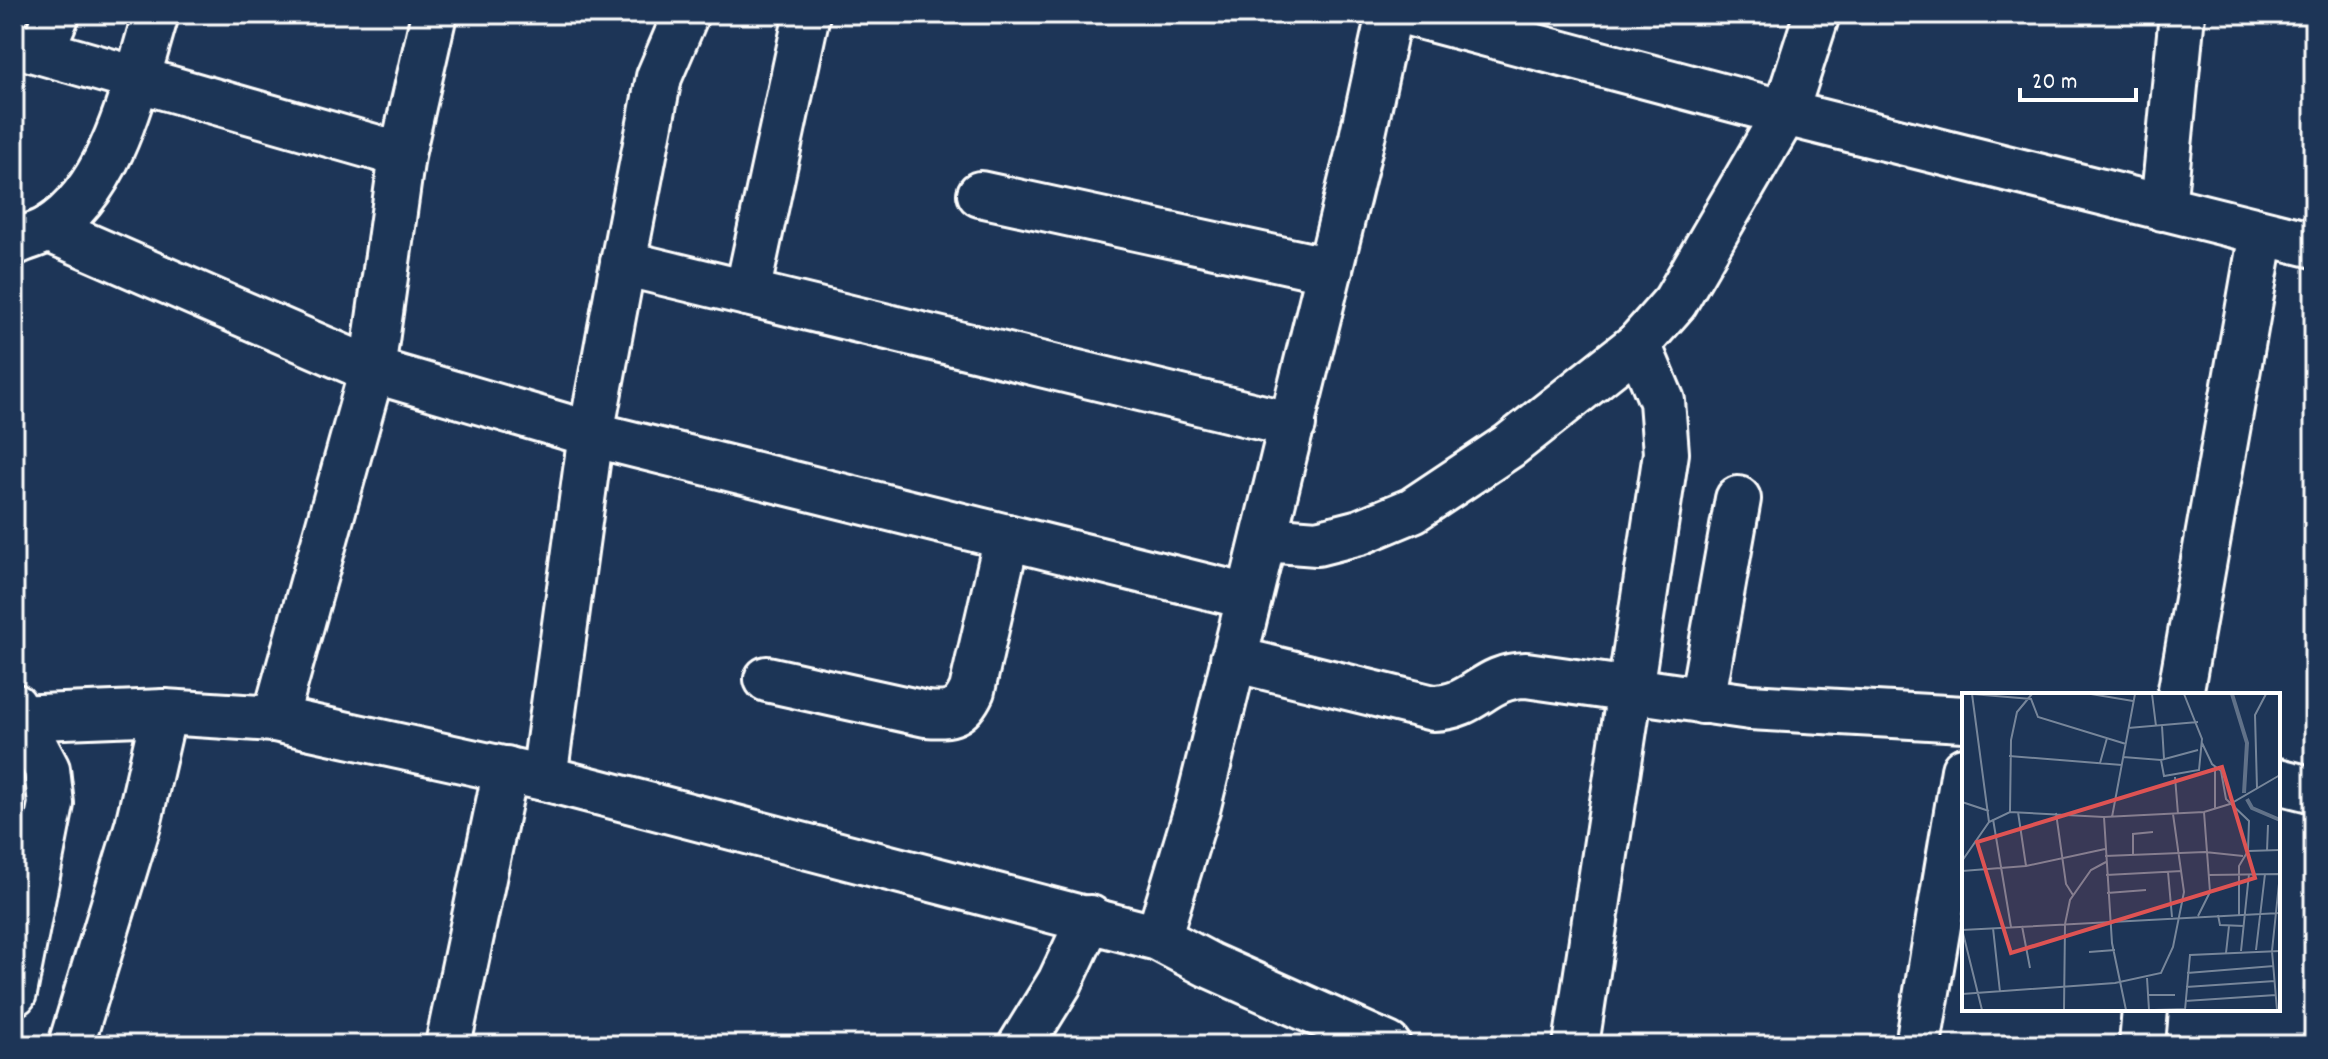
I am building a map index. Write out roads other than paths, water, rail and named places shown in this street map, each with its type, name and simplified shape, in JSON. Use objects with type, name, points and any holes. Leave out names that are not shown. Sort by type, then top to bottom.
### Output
[{"type":"street","points":[[31,236],[76,204],[109,157],[156,14]]},
{"type":"street","points":[[275,719],[372,370],[402,155],[434,14]]},
{"type":"street","points":[[448,1045],[525,773],[659,77],[686,14]]},
{"type":"street","points":[[747,293],[807,14]]},
{"type":"street","points":[[1158,938],[1198,806],[1293,425],[1389,14]]},
{"type":"street","points":[[1412,14],[1785,113],[2314,245]]},
{"type":"street","points":[[1264,539],[1317,543],[1360,532],[1413,510],[1509,446],[1638,344],[1675,302],[1785,113],[1817,14]]},
{"type":"street","points":[[2163,208],[2182,14]]},
{"type":"street","points":[[38,36],[136,79],[402,155]]},
{"type":"street","points":[[980,194],[1330,270]]},
{"type":"street","points":[[2180,693],[2262,233]]},
{"type":"street","points":[[31,236],[372,370],[591,434],[1249,597]]},
{"type":"street","points":[[623,263],[1293,425]]},
{"type":"street","points":[[1576,1045],[1666,453],[1662,401],[1638,344]]},
{"type":"street","points":[[1702,701],[1738,499]]},
{"type":"street","points":[[767,679],[926,714],[952,716],[964,706],[972,690],[1007,537]]},
{"type":"street","points":[[1233,659],[1433,708],[1454,707],[1503,676],[1526,675],[1750,707],[1962,719]]},
{"type":"street","points":[[71,1045],[138,825],[164,712]]},
{"type":"street","points":[[14,993],[51,804],[47,769],[17,713],[164,712],[275,719],[525,773],[1090,918],[1158,938],[1209,965],[1388,1045]]},
{"type":"street","points":[[1918,1045],[1962,782]]},
{"type":"street","points":[[2280,782],[2314,790]]},
{"type":"street","points":[[1021,1045],[1060,982],[1090,918]]},
{"type":"street","points":[[2142,1045],[2145,1011]]}]
